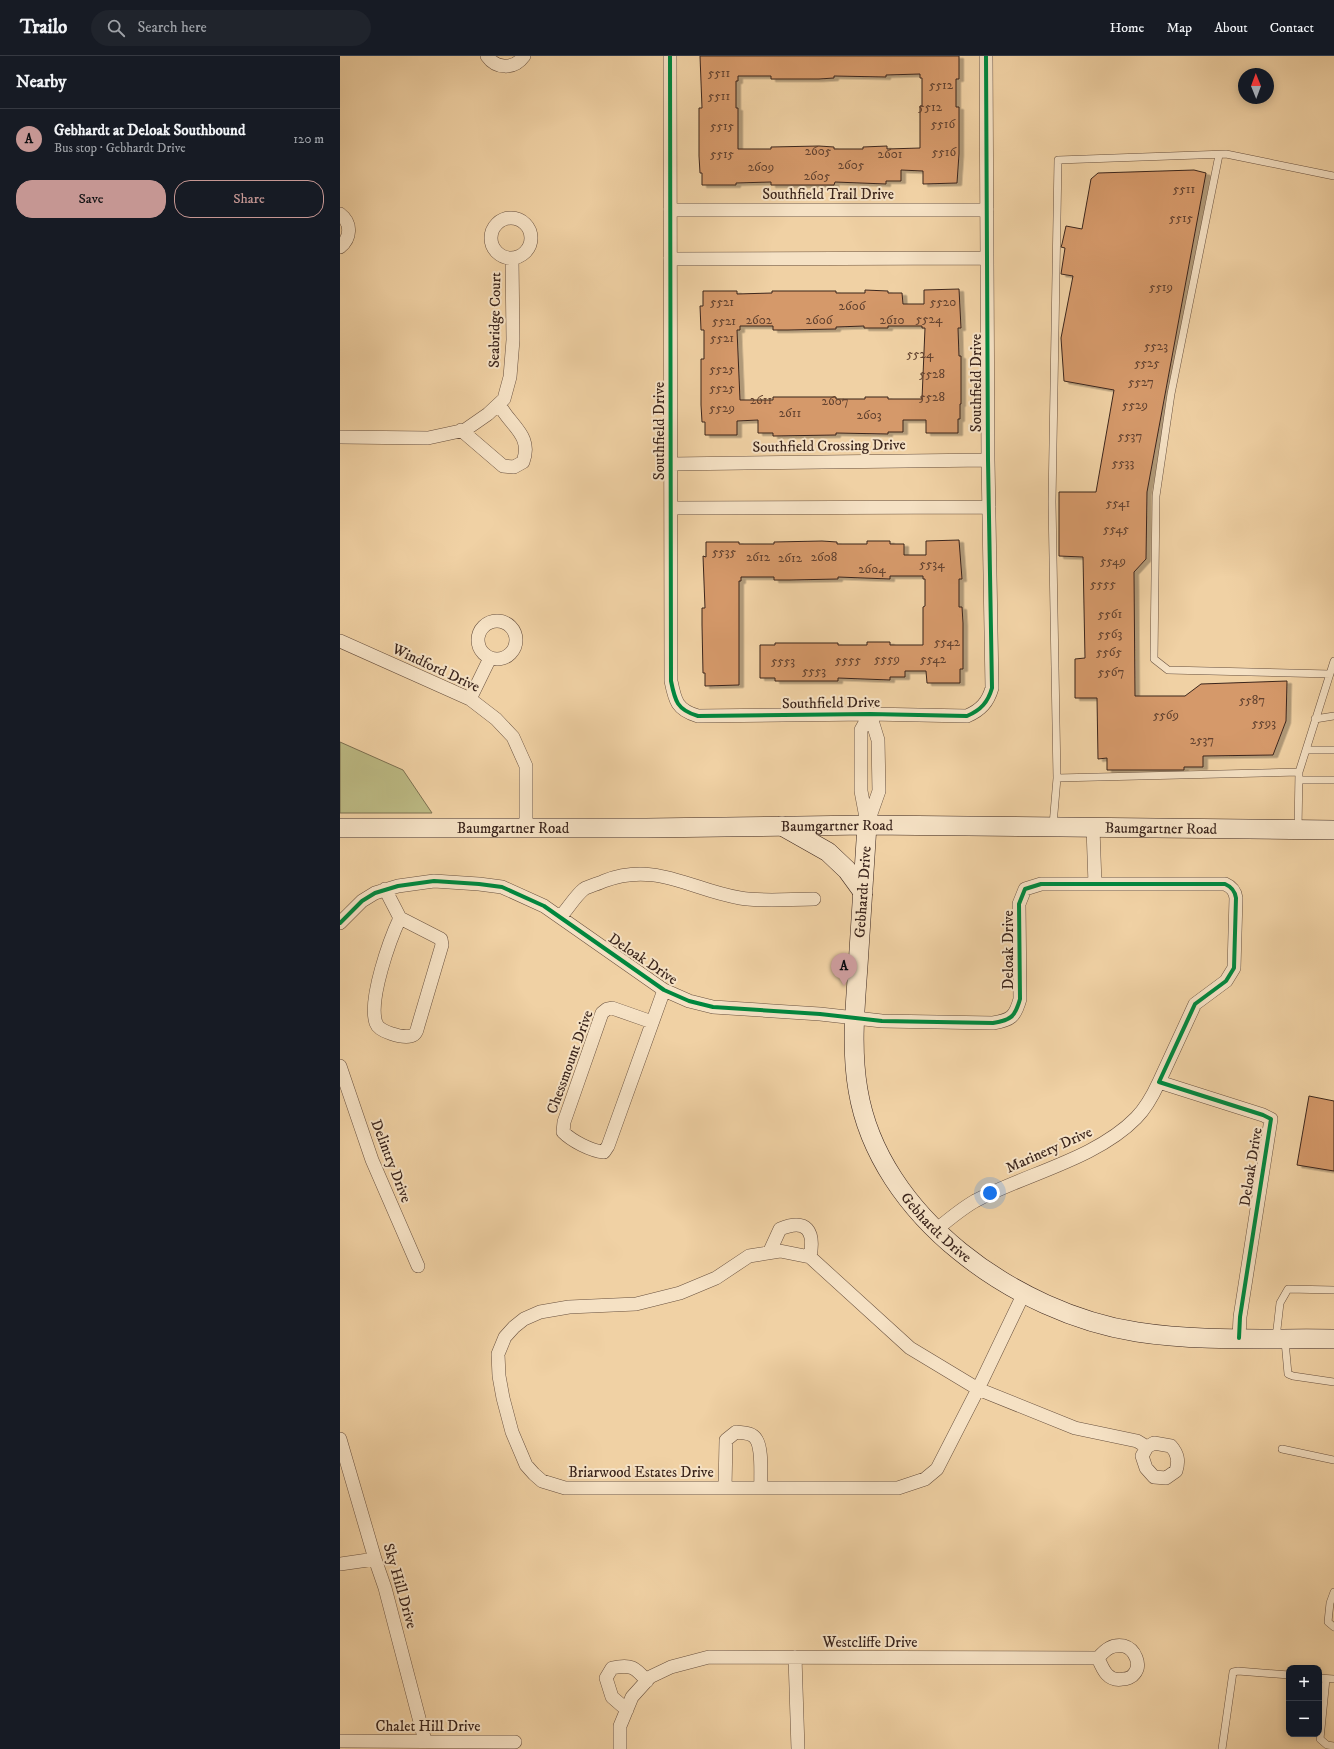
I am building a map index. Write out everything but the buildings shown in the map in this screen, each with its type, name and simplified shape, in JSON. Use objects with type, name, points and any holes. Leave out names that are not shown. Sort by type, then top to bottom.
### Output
[{"type":"main road","name":"Baumgartner Road","points":[[340,828],[867,825],[1334,830]]},
{"type":"main road","name":"Gebhardt Drive","points":[[867,825],[854,1018],[855,1068],[858,1092],[865,1120],[886,1168],[899,1189],[915,1209],[936,1230],[995,1277],[1053,1307],[1079,1316],[1135,1332],[1168,1336],[1334,1339]]},
{"type":"main road","points":[[780,826],[828,852],[847,870],[863,892]]},
{"type":"street","points":[[487,56],[496,64],[503,66],[517,63],[524,56]]},
{"type":"street","name":"Southfield Drive","points":[[670,56],[672,508],[671,681],[678,706],[687,713],[698,716],[870,714],[967,716],[976,711],[990,697],[992,688],[988,460],[986,56]]},
{"type":"street","name":"Southfield Trail Drive","points":[[670,210],[987,210]]},
{"type":"street","points":[[340,214],[346,221],[349,228],[346,240],[340,247]]},
{"type":"street","name":"Seabridge Court","points":[[340,437],[428,438],[465,430],[488,414],[504,399],[510,378],[514,340],[512,258]]},
{"type":"street","points":[[670,259],[987,258]]},
{"type":"street","points":[[461,430],[502,466],[514,466],[523,462],[527,452],[525,438],[504,414],[499,404]]},
{"type":"street","name":"Southfield Crossing Drive","points":[[671,464],[988,460]]},
{"type":"street","points":[[672,508],[989,507]]},
{"type":"street","name":"Windford Drive","points":[[340,641],[470,699],[496,719],[513,737],[520,748],[526,766],[526,827]]},
{"type":"street","points":[[470,699],[490,658]]},
{"type":"street","points":[[867,825],[879,791],[878,740],[870,714]]},
{"type":"street","points":[[867,825],[861,790],[861,730],[870,714]]},
{"type":"street","points":[[1093,828],[1095,884]]},
{"type":"street","points":[[560,917],[584,889],[610,879],[629,874],[652,874],[670,877],[714,892],[741,898],[814,899]]},
{"type":"street","name":"Deloak Drive","points":[[340,923],[362,901],[385,889],[434,880],[502,887],[544,906],[664,990],[688,1001],[713,1006],[820,1014],[882,1021],[985,1023],[1008,1020],[1016,1012],[1020,998],[1019,904],[1025,889],[1041,884],[1225,884],[1235,892],[1234,968],[1226,981],[1195,1004],[1159,1082],[1263,1115],[1271,1119],[1240,1318],[1239,1338]]},
{"type":"street","points":[[385,889],[400,918],[441,939],[442,945],[416,1033],[411,1036],[391,1034],[379,1028],[376,1022],[375,1004],[379,980],[394,930],[400,918]]},
{"type":"street","name":"Chessmount Drive","points":[[652,1022],[612,1008],[607,1009],[602,1013],[564,1122],[563,1132],[568,1137],[598,1151],[604,1152],[608,1146],[664,990]]},
{"type":"street","name":"Delintry Drive","points":[[340,1066],[372,1160],[418,1266]]},
{"type":"street","name":"Marinery Drive","points":[[936,1230],[974,1202],[1095,1148],[1121,1132],[1138,1117],[1152,1097],[1159,1082]]},
{"type":"street","points":[[769,1253],[780,1229],[799,1225],[808,1229],[812,1237],[810,1257],[910,1348],[978,1388],[1075,1428],[1137,1441],[1147,1447]]},
{"type":"street","name":"Briarwood Estates Drive","points":[[810,1257],[780,1251],[749,1256],[716,1278],[680,1293],[636,1304],[569,1307],[540,1312],[524,1319],[505,1337],[498,1354],[499,1376],[503,1398],[512,1432],[526,1465],[542,1481],[565,1488],[898,1488],[925,1479],[938,1469],[1024,1293]]},
{"type":"street","name":"Briarwood Estates Drive","points":[[725,1488],[726,1440],[736,1432],[747,1433],[756,1438],[760,1448],[761,1487]]},
{"type":"street","name":"Sky Hill Drive","points":[[340,1439],[385,1588],[425,1742]]},
{"type":"street","points":[[340,1564],[375,1559]]},
{"type":"street","name":"Westcliffe Drive","points":[[620,1749],[620,1726],[632,1697],[650,1677],[671,1667],[709,1657],[1098,1658]]},
{"type":"street","points":[[795,1657],[798,1749]]},
{"type":"street","points":[[627,1710],[612,1697],[606,1678],[612,1668],[626,1665],[639,1671],[647,1681]]},
{"type":"street","name":"Chalet Hill Drive","points":[[340,1741],[515,1742]]},
{"type":"lane","points":[[1052,828],[1057,778],[1052,502],[1058,160],[1226,154],[1334,176]]},
{"type":"lane","points":[[1219,155],[1171,394],[1156,496],[1154,659],[1168,670],[1330,674]]},
{"type":"lane","points":[[1298,830],[1299,772],[1334,661]]},
{"type":"lane","points":[[1316,719],[1334,716]]},
{"type":"lane","points":[[1306,750],[1334,750]]},
{"type":"lane","points":[[1057,778],[1299,772]]},
{"type":"lane","points":[[1299,780],[1334,780]]},
{"type":"lane","points":[[1334,1290],[1288,1289],[1280,1303],[1281,1338],[1288,1374],[1334,1382]]},
{"type":"lane","points":[[1282,1448],[1334,1460]]},
{"type":"lane","points":[[1334,1592],[1330,1603],[1328,1622],[1334,1627]]},
{"type":"lane","points":[[1222,1749],[1233,1672],[1238,1671],[1286,1675]]},
{"type":"lane","points":[[1326,1679],[1320,1739],[1326,1745],[1334,1746]]},
{"type":"shaded area","points":[[340,742],[403,770],[432,813],[340,813]]},
{"type":"cycle path","points":[[670,56],[671,681],[674,694],[681,708],[698,716],[870,714],[967,716],[983,705],[990,693],[992,688],[988,460],[986,56]]},
{"type":"cycle path","points":[[340,923],[362,901],[375,893],[398,886],[434,881],[502,887],[544,906],[664,990],[689,1001],[713,1007],[820,1014],[882,1021],[993,1023],[1004,1021],[1011,1017],[1014,1014],[1020,999],[1019,904],[1025,889],[1041,884],[1225,884],[1230,886],[1235,893],[1236,898],[1234,968],[1226,981],[1195,1004],[1159,1082],[1263,1115],[1271,1119],[1240,1317],[1239,1338]]},
{"type":"place","name":"Gebhardt at Deloak Southbound","points":[[844,986]]}]
